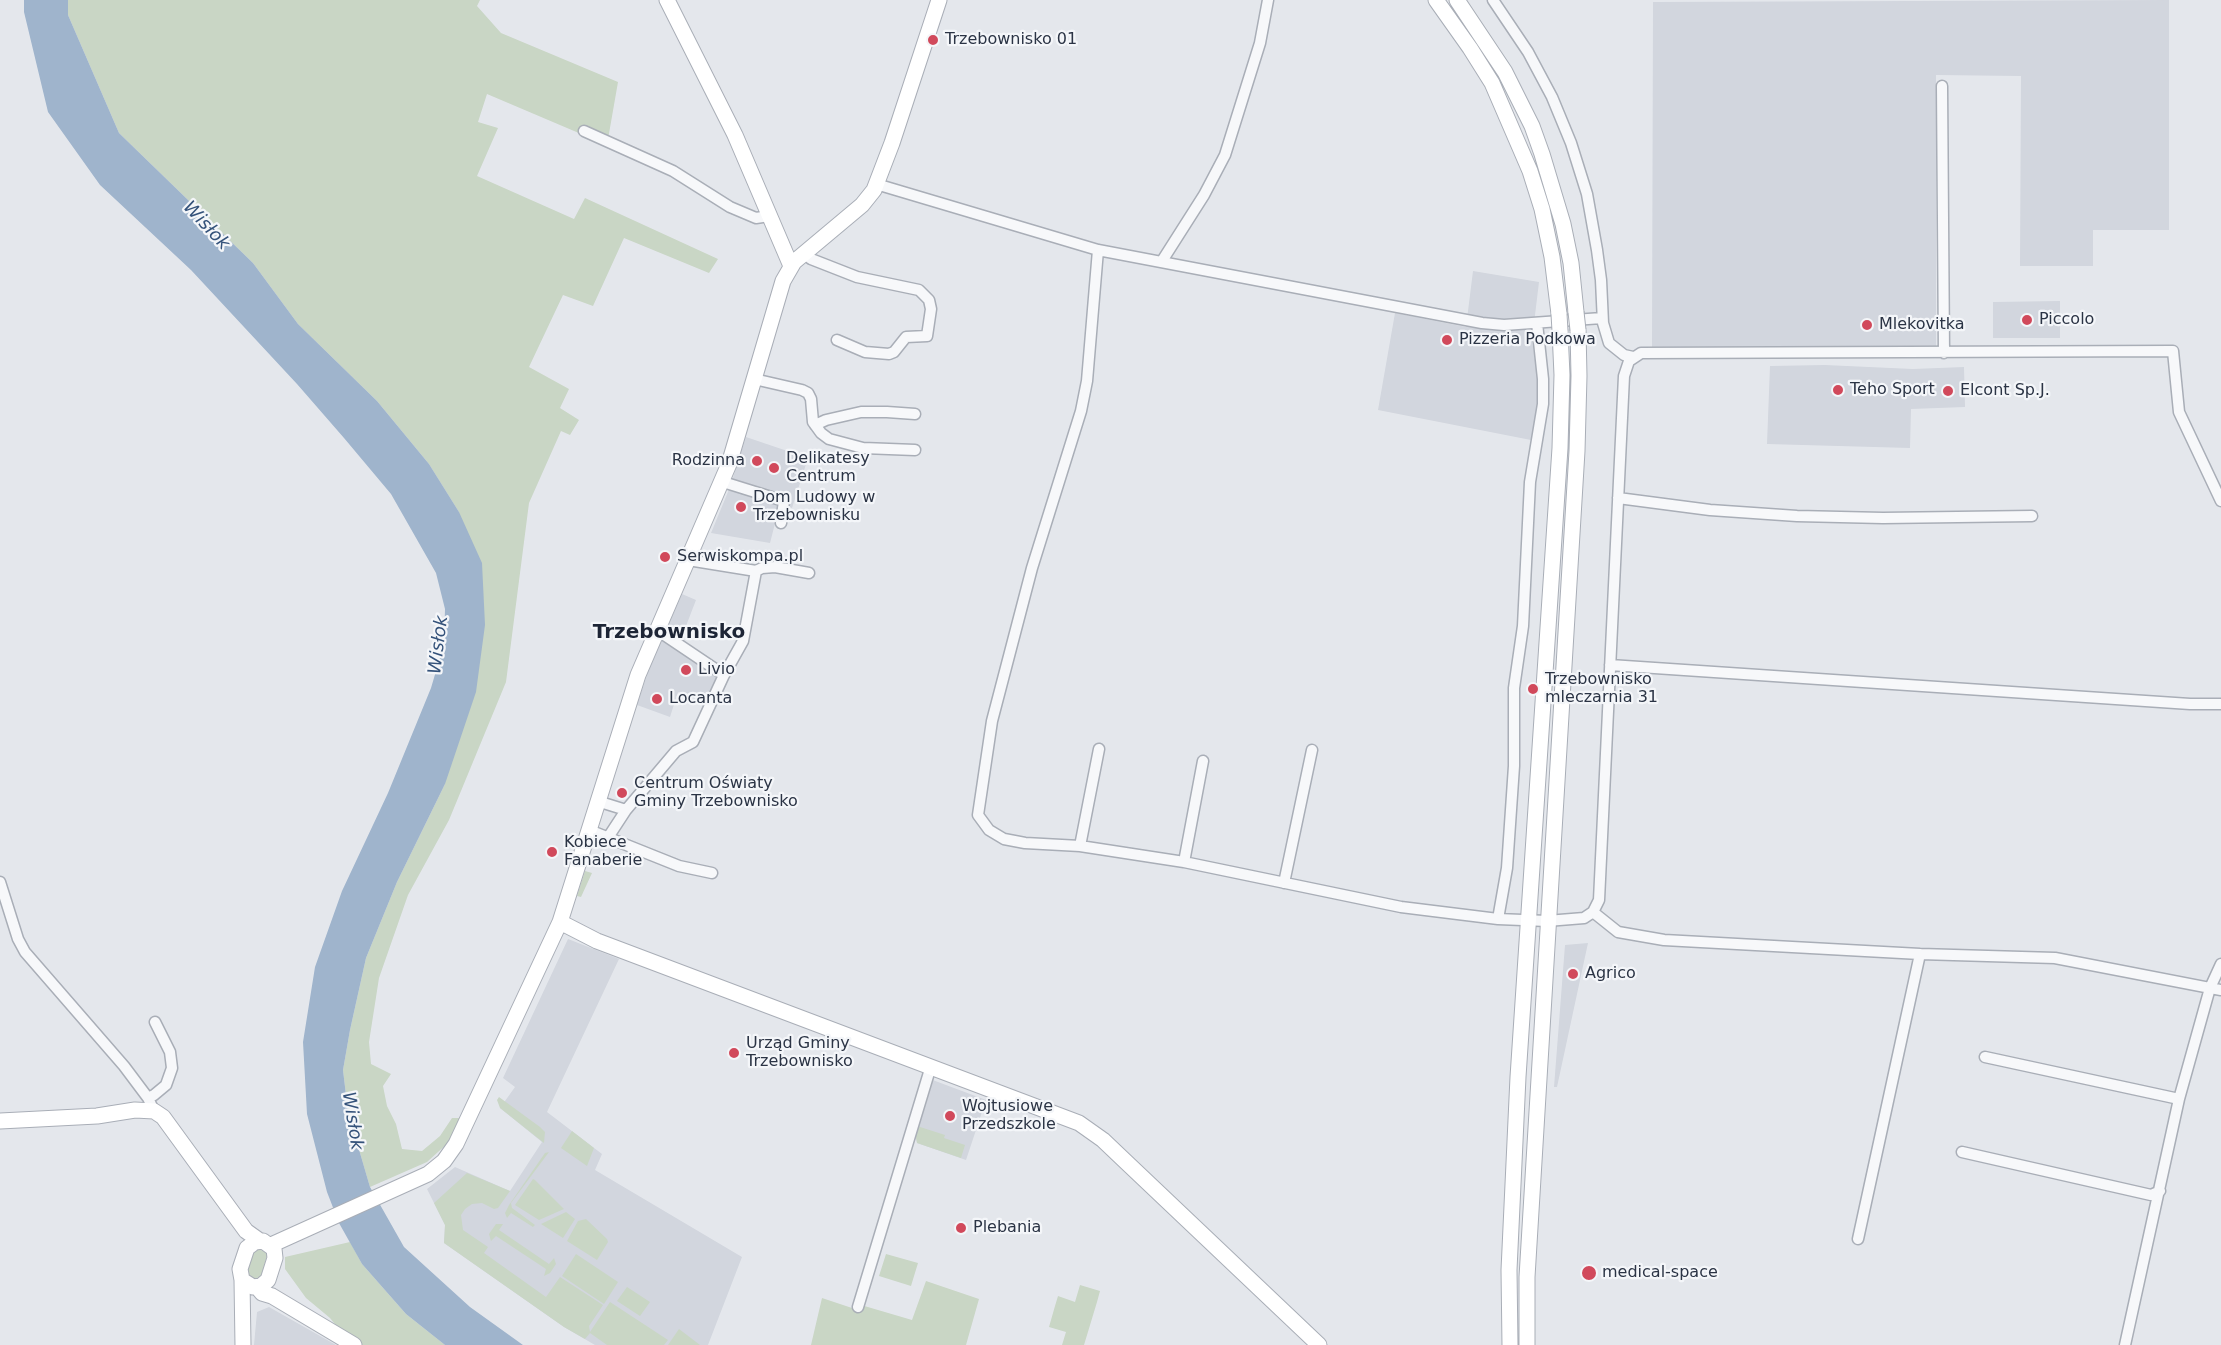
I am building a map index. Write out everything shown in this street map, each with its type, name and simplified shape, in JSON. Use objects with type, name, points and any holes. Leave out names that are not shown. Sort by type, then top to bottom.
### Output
[{"type":"street","points":[[667,0],[735,135],[791,266]]},
{"type":"street","points":[[354,1345],[272,1296],[240,1269],[259,1245],[292,1235],[399,1188],[436,1168],[456,1144],[560,922],[639,675],[723,482],[776,301],[791,266],[869,197],[876,184],[939,0]]},
{"type":"street","points":[[1162,261],[1204,195],[1225,155],[1260,43],[1268,0]]},
{"type":"street","points":[[1436,0],[1470,48],[1491,83],[1530,171],[1542,209],[1550,248],[1560,331],[1562,375],[1560,448],[1549,640],[1539,741],[1528,920],[1509,1270],[1510,1345]]},
{"type":"street","points":[[1457,0],[1505,72],[1521,103],[1542,154],[1563,224],[1578,330],[1576,451],[1527,1277],[1527,1345]]},
{"type":"street","points":[[1493,0],[1528,52],[1552,97],[1571,143],[1587,194],[1601,280],[1602,318],[1609,343],[1624,355],[1633,357]]},
{"type":"street","points":[[1942,86],[1944,353]]},
{"type":"street","points":[[584,131],[673,171],[730,207],[756,218],[769,216]]},
{"type":"street","points":[[876,184],[1098,250],[1482,323],[1504,325],[1602,318]]},
{"type":"street","points":[[1098,250],[1087,381],[1081,411],[1032,568],[992,721],[978,815],[989,830],[1004,839],[1025,843],[1080,846],[1184,862],[1401,908],[1498,919],[1547,921],[1584,918],[1593,912],[1599,900],[1624,376],[1626,365],[1633,357],[1646,352],[2173,351],[2179,412],[2221,501]]},
{"type":"street","points":[[803,253],[811,259],[857,277],[919,290],[929,300],[931,309],[927,336],[906,337],[894,352],[889,354],[865,352],[837,340]]},
{"type":"street","points":[[1498,919],[1507,868],[1515,746],[1514,688],[1523,626],[1530,482],[1542,404],[1543,379],[1537,323]]},
{"type":"street","points":[[754,379],[808,393],[811,399],[813,422],[829,439],[863,447],[915,450]]},
{"type":"street","points":[[815,425],[826,420],[861,412],[915,414]]},
{"type":"street","points":[[723,482],[784,501],[781,523]]},
{"type":"street","points":[[1618,498],[1710,510],[1797,516],[1883,518],[2032,516]]},
{"type":"street","points":[[688,560],[756,571],[776,567],[809,573]]},
{"type":"street","points":[[609,836],[626,810],[676,751],[693,742],[724,675],[743,641],[756,571]]},
{"type":"street","points":[[657,630],[724,675]]},
{"type":"street","points":[[1610,665],[2190,704],[2221,704]]},
{"type":"street","points":[[1080,846],[1099,749]]},
{"type":"street","points":[[1284,882],[1312,750]]},
{"type":"street","points":[[1184,862],[1203,761]]},
{"type":"street","points":[[597,801],[626,810]]},
{"type":"street","points":[[589,830],[609,836],[679,866],[712,873]]},
{"type":"street","points":[[0,882],[18,939],[25,952],[124,1066],[246,1231],[275,1258],[256,1283],[244,1305],[243,1345]]},
{"type":"street","points":[[1593,912],[1618,932],[1664,940],[1920,954],[2055,958],[2216,989]]},
{"type":"street","points":[[560,922],[597,941],[1071,1118],[1091,1130],[1319,1345]]},
{"type":"street","points":[[1858,1239],[1920,954]]},
{"type":"street","points":[[2125,1345],[2180,1099],[2216,989],[2221,964]]},
{"type":"street","points":[[151,1104],[153,1096],[166,1085],[172,1068],[167,1045],[155,1022]]},
{"type":"street","points":[[1985,1057],[2180,1099]]},
{"type":"street","points":[[858,1307],[931,1066]]},
{"type":"street","points":[[0,1121],[97,1116],[135,1110],[151,1104]]},
{"type":"street","points":[[1962,1152],[2151,1195],[2160,1191]]},
{"type":"shaded area","points":[[2169,0],[2169,230],[2093,230],[2093,266],[2020,266],[2021,76],[1936,75],[1936,348],[1652,348],[1653,2]]},
{"type":"shaded area","points":[[1473,271],[1539,282],[1532,340],[1538,380],[1537,406],[1531,440],[1378,410],[1395,313],[1466,327]]},
{"type":"shaded area","name":"Piccolo","points":[[2060,301],[2060,338],[1993,338],[1993,302]]},
{"type":"shaded area","points":[[1825,365],[1913,369],[1964,367],[1965,407],[1911,409],[1910,448],[1767,444],[1770,366]]},
{"type":"shaded area","points":[[746,437],[808,458],[792,508],[780,504],[770,543],[711,533],[730,487]]},
{"type":"shaded area","points":[[682,594],[696,600],[677,644],[713,669],[716,678],[708,703],[678,692],[670,717],[637,705],[649,669]]},
{"type":"shaded area","points":[[568,939],[619,959],[547,1112],[602,1154],[595,1170],[742,1257],[708,1345],[595,1345],[564,1327],[444,1243],[445,1225],[427,1189],[455,1167],[510,1191],[542,1142],[500,1108],[515,1087],[503,1078]]},
{"type":"shaded area","points":[[1588,943],[1557,1087],[1554,1087],[1565,945]]},
{"type":"shaded area","name":"Wojtusiowe Przedszkole","points":[[930,1079],[986,1100],[966,1160],[917,1143],[915,1132]]},
{"type":"shaded area","points":[[269,1307],[336,1345],[254,1345],[257,1312]]},
{"type":"green space","points":[[68,0],[480,0],[477,6],[501,33],[618,82],[607,145],[487,94],[478,122],[498,128],[477,176],[574,219],[585,198],[718,259],[709,273],[624,238],[593,306],[563,295],[529,367],[569,389],[560,408],[579,420],[570,435],[561,431],[529,503],[506,682],[449,820],[408,895],[379,978],[369,1042],[371,1064],[391,1074],[383,1086],[387,1106],[396,1124],[402,1149],[422,1151],[440,1136],[452,1118],[461,1118],[449,1142],[427,1162],[370,1187],[348,1112],[343,1070],[366,958],[397,882],[445,784],[459,512],[429,464],[377,401],[298,324],[253,263],[119,133],[68,15]]},
{"type":"green space","points":[[585,871],[592,873],[581,897],[577,896]]},
{"type":"green space","points":[[499,1097],[545,1132],[544,1143],[500,1108],[497,1100]]},
{"type":"green space","points":[[917,1126],[945,1135],[944,1138],[965,1145],[961,1158],[917,1143],[915,1132]]},
{"type":"green space","points":[[572,1131],[594,1148],[587,1166],[561,1148]]},
{"type":"green space","points":[[549,1152],[511,1203],[512,1208],[535,1225],[533,1227],[511,1213],[507,1218],[505,1213],[509,1205],[545,1153]]},
{"type":"green space","points":[[467,1173],[510,1191],[498,1208],[494,1209],[482,1203],[472,1204],[461,1215],[463,1230],[488,1247],[484,1253],[546,1297],[560,1277],[603,1305],[589,1326],[590,1332],[610,1302],[668,1340],[664,1345],[607,1345],[590,1333],[585,1339],[564,1327],[444,1243],[445,1225],[434,1203]]},
{"type":"green space","points":[[533,1179],[564,1209],[539,1220],[515,1205]]},
{"type":"green space","points":[[566,1212],[575,1219],[563,1238],[541,1224]]},
{"type":"green space","points":[[586,1219],[608,1242],[597,1260],[567,1241],[578,1221]]},
{"type":"green space","points":[[496,1224],[503,1224],[499,1230],[549,1264],[554,1258],[556,1264],[550,1273],[544,1276],[546,1269],[496,1236],[491,1241],[489,1234]]},
{"type":"green space","points":[[350,1242],[362,1264],[406,1314],[445,1345],[362,1345],[338,1328],[330,1318],[306,1298],[285,1269],[285,1257]]},
{"type":"green space","points":[[259,1249],[267,1253],[261,1276],[255,1279],[250,1278],[248,1270],[254,1252]]},
{"type":"green space","points":[[576,1254],[618,1282],[604,1304],[562,1276]]},
{"type":"green space","points":[[886,1254],[918,1263],[911,1286],[879,1276]]},
{"type":"green space","points":[[926,1281],[979,1299],[966,1345],[811,1345],[822,1298],[852,1308],[861,1305],[912,1320]]},
{"type":"green space","points":[[1080,1285],[1100,1291],[1097,1302],[1084,1345],[1062,1345],[1066,1332],[1049,1327],[1058,1296],[1075,1302]]},
{"type":"green space","points":[[627,1287],[650,1302],[640,1316],[617,1301]]},
{"type":"green space","points":[[679,1329],[700,1345],[668,1345]]},
{"type":"water","name":"Wisłok","points":[[24,0],[68,0],[68,15],[119,133],[253,263],[298,324],[377,401],[429,464],[459,512],[482,563],[485,625],[476,692],[445,784],[397,882],[366,958],[343,1070],[348,1112],[370,1187],[404,1247],[470,1307],[523,1345],[445,1345],[406,1314],[362,1264],[339,1223],[327,1192],[307,1114],[303,1042],[315,967],[342,891],[388,793],[431,688],[444,644],[445,609],[436,573],[391,494],[344,438],[191,270],[100,185],[48,112],[24,12]]},
{"type":"place","name":"Trzebownisko 01","points":[[933,40]]},
{"type":"place","name":"Piccolo","points":[[2027,320]]},
{"type":"place","name":"Mlekovitka","points":[[1867,325]]},
{"type":"place","name":"Pizzeria Podkowa","points":[[1447,340]]},
{"type":"place","name":"Teho Sport","points":[[1838,390]]},
{"type":"place","name":"Elcont Sp.J.","points":[[1948,391]]},
{"type":"place","name":"Rodzinna","points":[[757,461]]},
{"type":"place","name":"Delikatesy Centrum","points":[[774,468]]},
{"type":"place","name":"Dom Ludowy w Trzebownisku","points":[[741,507]]},
{"type":"place","name":"Serwiskompa.pl","points":[[665,557]]},
{"type":"place","name":"Livio","points":[[686,670]]},
{"type":"place","name":"Trzebownisko mleczarnia 31","points":[[1533,689]]},
{"type":"place","name":"Locanta","points":[[657,699]]},
{"type":"place","name":"Centrum Oświaty Gminy Trzebownisko","points":[[622,793]]},
{"type":"place","name":"Kobiece Fanaberie","points":[[552,852]]},
{"type":"place","name":"Agrico","points":[[1573,974]]},
{"type":"place","name":"Urząd Gminy Trzebownisko","points":[[734,1053]]},
{"type":"place","name":"Wojtusiowe Przedszkole","points":[[950,1116]]},
{"type":"place","name":"Plebania","points":[[961,1228]]},
{"type":"place","name":"medical-space","points":[[1589,1273]]},
{"type":"district","name":"Trzebownisko","points":[[669,633]]}]
